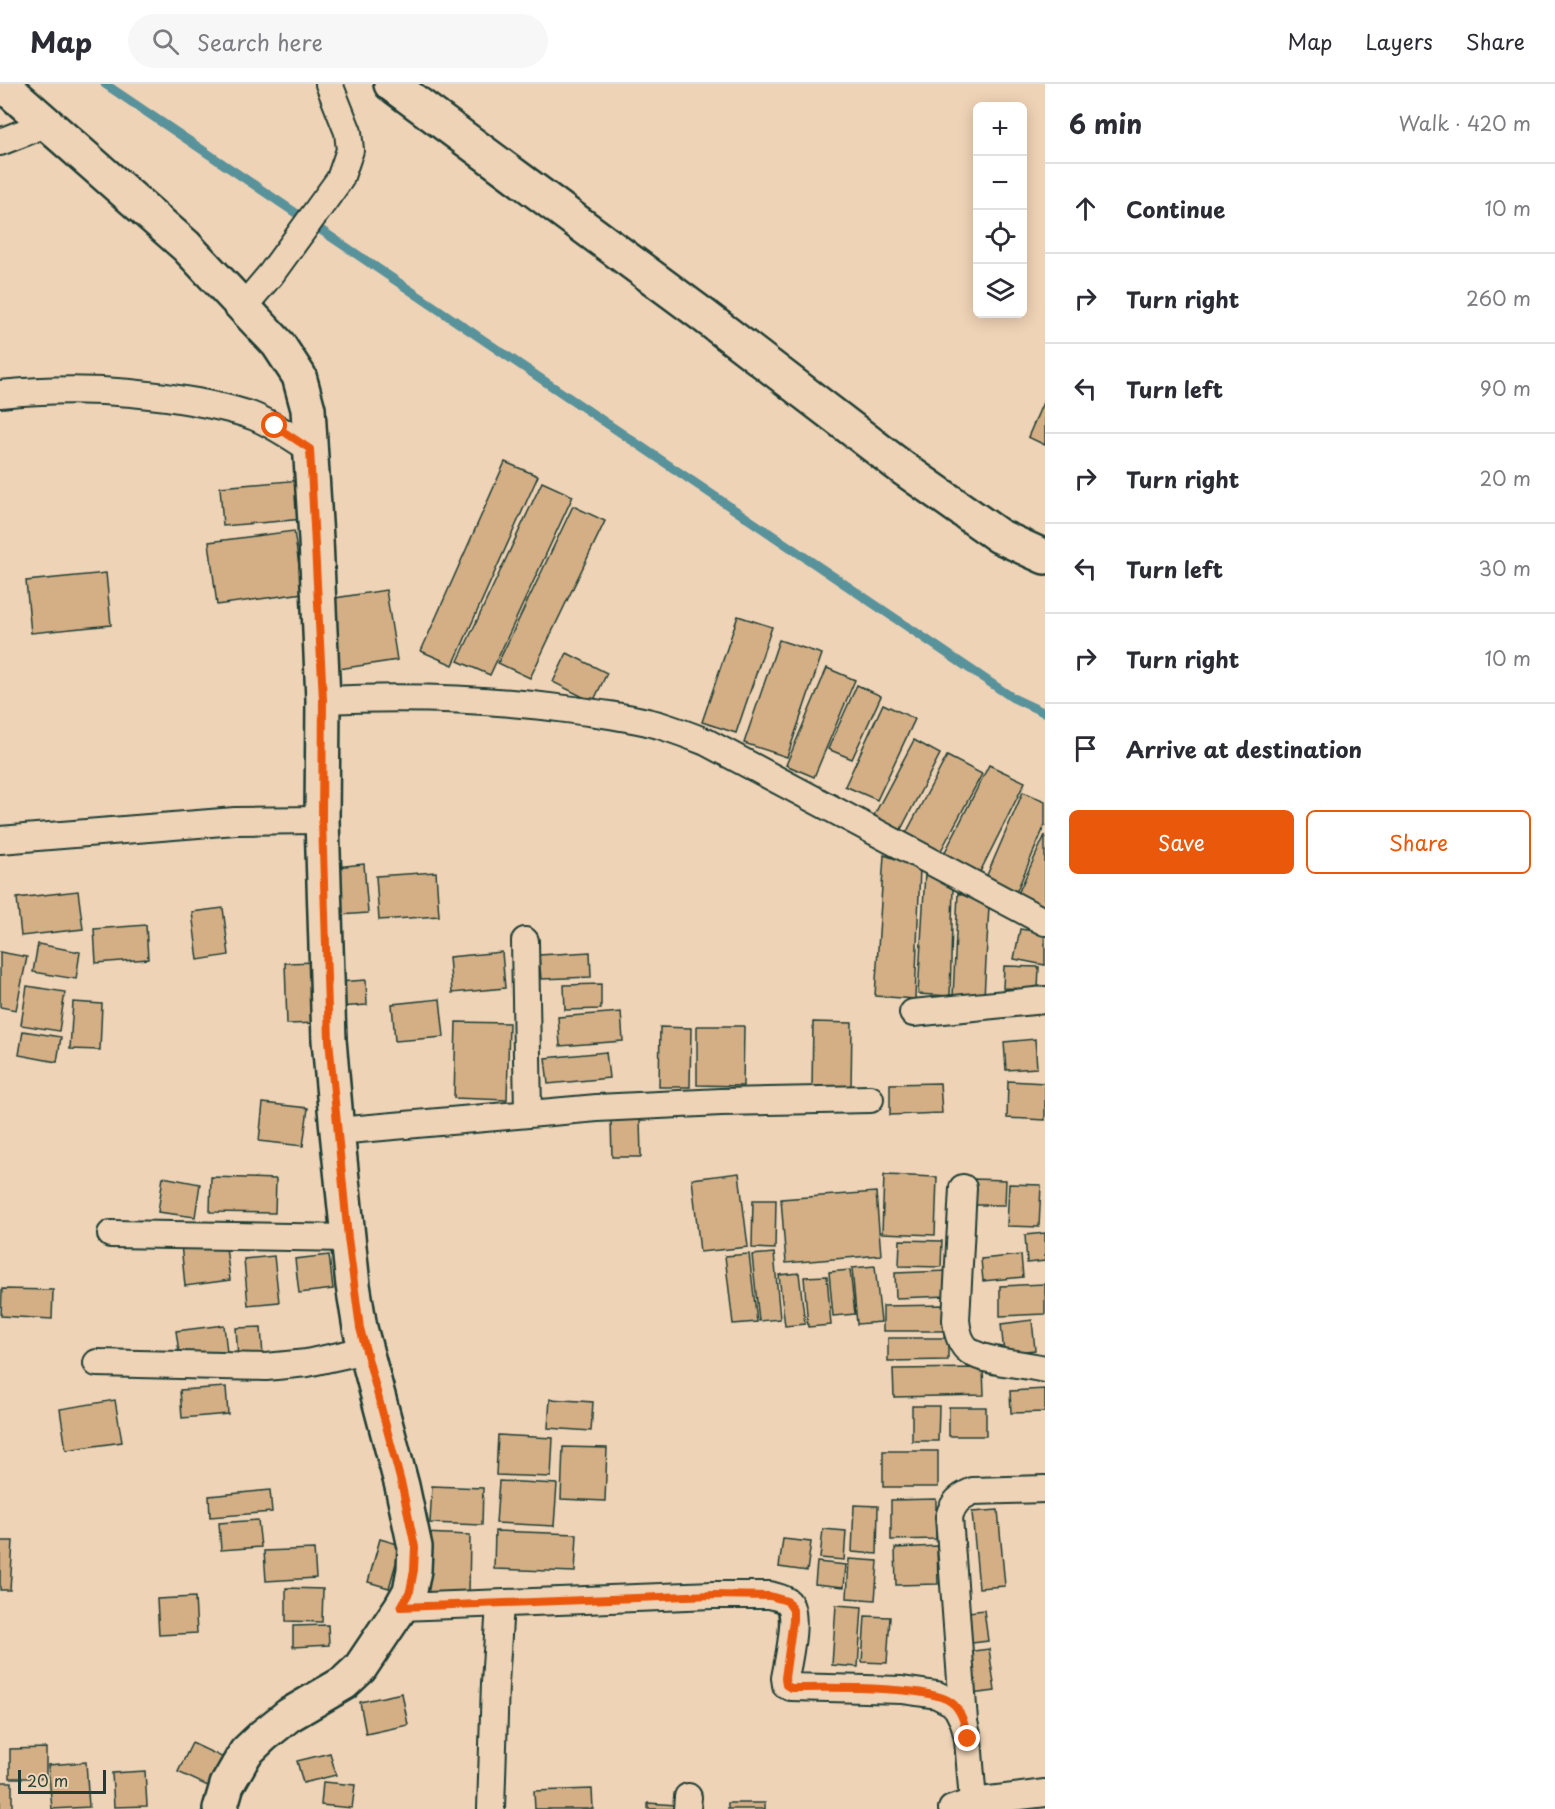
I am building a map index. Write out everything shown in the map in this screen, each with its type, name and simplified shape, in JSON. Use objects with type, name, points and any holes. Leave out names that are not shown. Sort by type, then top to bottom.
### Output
[{"type":"street","points":[[2,84],[186,246],[278,344],[299,376],[308,409],[323,700],[322,820],[329,1040],[337,1131],[360,1328],[402,1486],[415,1547],[414,1570],[410,1591],[360,1668],[344,1683],[289,1715],[246,1752],[228,1785],[220,1809]]},
{"type":"street","points":[[243,307],[272,274],[340,179],[350,150],[348,132],[329,84]]},
{"type":"street","points":[[391,84],[703,315],[904,469],[999,536],[1045,557]]},
{"type":"street","points":[[0,142],[46,124]]},
{"type":"street","points":[[0,394],[95,391],[166,396],[233,409],[254,416],[275,426],[310,449]]},
{"type":"street","points":[[323,700],[438,697],[515,702],[619,716],[659,725],[706,742],[1045,922]]},
{"type":"street","points":[[0,840],[235,821],[322,820]]},
{"type":"street","points":[[525,941],[528,1113]]},
{"type":"street","points":[[913,1013],[1045,1000]]},
{"type":"street","points":[[337,1131],[528,1113],[721,1101],[870,1099]]},
{"type":"street","points":[[963,1188],[957,1333],[962,1342],[978,1357],[1045,1369]]},
{"type":"street","points":[[111,1234],[348,1238]]},
{"type":"street","points":[[97,1363],[266,1367],[307,1363],[366,1350]]},
{"type":"street","points":[[1045,1489],[973,1491],[963,1495],[952,1504],[949,1517],[964,1722],[968,1739],[963,1806],[1045,1793]]},
{"type":"street","points":[[401,1607],[713,1595],[777,1597],[787,1601],[793,1610],[786,1685],[791,1688],[902,1690],[937,1695],[951,1702],[964,1722]]},
{"type":"street","points":[[491,1809],[500,1604]]},
{"type":"building","points":[[1045,401],[1045,445],[1028,437]]},
{"type":"building","points":[[505,462],[538,476],[453,665],[421,651]]},
{"type":"building","points":[[301,480],[304,519],[223,526],[220,487]]},
{"type":"building","points":[[542,482],[573,496],[490,675],[458,661]]},
{"type":"building","points":[[573,506],[605,521],[530,678],[498,663]]},
{"type":"building","points":[[294,531],[303,593],[217,605],[209,542]]},
{"type":"building","points":[[106,573],[111,625],[31,633],[26,581]]},
{"type":"building","points":[[386,590],[397,660],[339,669],[329,599]]},
{"type":"building","points":[[738,616],[772,627],[736,733],[702,722]]},
{"type":"building","points":[[779,640],[822,654],[787,757],[744,743]]},
{"type":"building","points":[[567,653],[607,673],[593,702],[553,682]]},
{"type":"building","points":[[827,668],[855,680],[814,777],[786,765]]},
{"type":"building","points":[[857,685],[881,696],[852,759],[828,749]]},
{"type":"building","points":[[883,704],[915,719],[877,800],[845,786]]},
{"type":"building","points":[[914,740],[940,754],[898,835],[871,821]]},
{"type":"building","points":[[947,756],[982,774],[938,856],[904,837]]},
{"type":"building","points":[[989,765],[1025,782],[978,876],[942,858]]},
{"type":"building","points":[[1023,792],[1045,801],[1045,825],[1015,895],[984,882]]},
{"type":"building","points":[[1045,835],[1045,911],[1016,898]]},
{"type":"building","points":[[884,855],[920,867],[915,999],[875,996]]},
{"type":"building","points":[[364,864],[368,913],[340,915],[336,867]]},
{"type":"building","points":[[436,872],[439,916],[379,920],[376,876]]},
{"type":"building","points":[[925,873],[953,888],[950,996],[918,994]]},
{"type":"building","points":[[78,891],[83,929],[21,936],[17,898]]},
{"type":"building","points":[[958,893],[989,906],[984,997],[953,996]]},
{"type":"building","points":[[223,908],[229,955],[198,960],[192,912]]},
{"type":"building","points":[[146,925],[148,959],[96,963],[94,929]]},
{"type":"building","points":[[1020,929],[1045,933],[1045,965],[1014,959]]},
{"type":"building","points":[[38,944],[80,952],[76,979],[33,972]]},
{"type":"building","points":[[0,952],[27,957],[16,1010],[0,1007]]},
{"type":"building","points":[[502,952],[505,988],[452,993],[449,957]]},
{"type":"building","points":[[590,952],[591,977],[541,979],[539,955]]},
{"type":"building","points":[[319,962],[320,1023],[287,1024],[285,963]]},
{"type":"building","points":[[1004,966],[1039,967],[1038,989],[1003,988]]},
{"type":"building","points":[[366,980],[367,1005],[339,1007],[338,982]]},
{"type":"building","points":[[601,984],[601,1009],[565,1010],[564,985]]},
{"type":"building","points":[[27,986],[65,992],[59,1031],[21,1025]]},
{"type":"building","points":[[440,999],[444,1037],[395,1041],[392,1004]]},
{"type":"building","points":[[73,1002],[102,1004],[100,1050],[70,1049]]},
{"type":"building","points":[[621,1012],[623,1041],[560,1046],[558,1017]]},
{"type":"building","points":[[456,1022],[509,1023],[507,1100],[454,1098]]},
{"type":"building","points":[[813,1022],[852,1023],[851,1089],[812,1088]]},
{"type":"building","points":[[697,1026],[744,1026],[743,1086],[697,1085]]},
{"type":"building","points":[[660,1027],[691,1028],[690,1087],[659,1087]]},
{"type":"building","points":[[23,1031],[61,1037],[57,1062],[19,1055]]},
{"type":"building","points":[[1035,1039],[1037,1068],[1006,1070],[1004,1042]]},
{"type":"building","points":[[606,1052],[609,1078],[548,1084],[545,1058]]},
{"type":"building","points":[[1008,1081],[1045,1083],[1045,1120],[1007,1118]]},
{"type":"building","points":[[940,1083],[942,1113],[890,1115],[890,1084]]},
{"type":"building","points":[[263,1103],[308,1108],[303,1146],[259,1141]]},
{"type":"building","points":[[640,1119],[641,1157],[612,1157],[611,1120]]},
{"type":"building","points":[[739,1173],[748,1247],[700,1252],[692,1179]]},
{"type":"building","points":[[884,1175],[937,1177],[935,1235],[882,1233]]},
{"type":"building","points":[[163,1177],[200,1184],[195,1217],[158,1212]]},
{"type":"building","points":[[211,1177],[276,1179],[275,1213],[210,1212]]},
{"type":"building","points":[[973,1179],[1006,1180],[1005,1205],[973,1205]]},
{"type":"building","points":[[1009,1184],[1041,1185],[1039,1227],[1007,1226]]},
{"type":"building","points":[[876,1192],[881,1255],[786,1263],[781,1199]]},
{"type":"building","points":[[753,1200],[776,1200],[775,1249],[752,1248]]},
{"type":"building","points":[[1045,1233],[1045,1261],[1027,1263],[1025,1235]]},
{"type":"building","points":[[225,1239],[230,1280],[185,1286],[181,1244]]},
{"type":"building","points":[[900,1240],[942,1241],[941,1267],[899,1266]]},
{"type":"building","points":[[774,1253],[780,1319],[759,1321],[752,1255]]},
{"type":"building","points":[[749,1254],[757,1322],[733,1324],[725,1256]]},
{"type":"building","points":[[329,1255],[333,1289],[299,1293],[295,1259]]},
{"type":"building","points":[[1021,1255],[1023,1277],[983,1281],[981,1259]]},
{"type":"building","points":[[274,1256],[279,1302],[248,1305],[244,1259]]},
{"type":"building","points":[[875,1266],[881,1322],[857,1324],[852,1268]]},
{"type":"building","points":[[850,1270],[855,1314],[833,1316],[829,1272]]},
{"type":"building","points":[[947,1271],[948,1296],[896,1298],[895,1273]]},
{"type":"building","points":[[799,1273],[805,1324],[785,1326],[779,1275]]},
{"type":"building","points":[[827,1276],[831,1325],[808,1327],[804,1277]]},
{"type":"building","points":[[1045,1284],[1045,1314],[1000,1316],[1000,1286]]},
{"type":"building","points":[[2,1289],[53,1290],[52,1319],[1,1316]]},
{"type":"building","points":[[947,1305],[947,1331],[883,1331],[883,1306]]},
{"type":"building","points":[[1032,1320],[1035,1350],[1004,1353],[1001,1324]]},
{"type":"building","points":[[224,1325],[227,1353],[180,1359],[176,1331]]},
{"type":"building","points":[[261,1327],[263,1357],[238,1359],[236,1328]]},
{"type":"building","points":[[888,1338],[948,1338],[948,1360],[888,1361]]},
{"type":"building","points":[[983,1368],[984,1395],[894,1397],[893,1369]]},
{"type":"building","points":[[226,1387],[228,1414],[182,1418],[180,1390]]},
{"type":"building","points":[[1045,1389],[1045,1412],[1011,1413],[1010,1391]]},
{"type":"building","points":[[550,1399],[593,1402],[591,1431],[548,1428]]},
{"type":"building","points":[[115,1400],[122,1442],[66,1450],[60,1409]]},
{"type":"building","points":[[912,1406],[939,1406],[938,1441],[912,1441]]},
{"type":"building","points":[[949,1407],[986,1407],[986,1436],[949,1436]]},
{"type":"building","points":[[498,1435],[553,1438],[551,1477],[496,1475]]},
{"type":"building","points":[[563,1447],[607,1448],[605,1501],[561,1499]]},
{"type":"building","points":[[883,1451],[938,1451],[938,1487],[883,1487]]},
{"type":"building","points":[[499,1481],[557,1484],[554,1526],[496,1523]]},
{"type":"building","points":[[432,1486],[483,1488],[482,1525],[430,1523]]},
{"type":"building","points":[[270,1490],[272,1512],[210,1517],[209,1496]]},
{"type":"building","points":[[936,1499],[936,1539],[891,1540],[891,1500]]},
{"type":"building","points":[[854,1505],[878,1506],[877,1554],[852,1552]]},
{"type":"building","points":[[998,1510],[1005,1586],[979,1588],[972,1512]]},
{"type":"building","points":[[258,1520],[261,1547],[221,1550],[219,1523]]},
{"type":"building","points":[[823,1529],[846,1531],[844,1560],[820,1558]]},
{"type":"building","points":[[495,1531],[577,1534],[575,1572],[494,1569]]},
{"type":"building","points":[[423,1533],[470,1535],[469,1593],[422,1592]]},
{"type":"building","points":[[380,1539],[401,1545],[389,1588],[368,1582]]},
{"type":"building","points":[[783,1539],[811,1542],[807,1571],[779,1567]]},
{"type":"building","points":[[0,1541],[13,1541],[10,1590],[0,1590]]},
{"type":"building","points":[[937,1546],[938,1584],[896,1585],[895,1548]]},
{"type":"building","points":[[314,1549],[316,1578],[266,1581],[264,1551]]},
{"type":"building","points":[[849,1559],[878,1561],[875,1600],[847,1598]]},
{"type":"building","points":[[817,1562],[846,1565],[844,1587],[815,1584]]},
{"type":"building","points":[[286,1588],[323,1589],[322,1622],[286,1621]]},
{"type":"building","points":[[195,1597],[197,1633],[159,1635],[157,1599]]},
{"type":"building","points":[[836,1605],[862,1607],[858,1667],[832,1665]]},
{"type":"building","points":[[984,1610],[988,1641],[964,1644],[961,1613]]},
{"type":"building","points":[[865,1616],[890,1617],[887,1663],[862,1662]]},
{"type":"building","points":[[328,1625],[329,1645],[293,1647],[293,1626]]},
{"type":"building","points":[[989,1649],[995,1691],[971,1694],[966,1652]]},
{"type":"building","points":[[402,1693],[408,1725],[366,1734],[360,1702]]},
{"type":"building","points":[[192,1743],[224,1758],[210,1787],[178,1772]]},
{"type":"building","points":[[46,1748],[46,1778],[10,1778],[10,1749]]},
{"type":"building","points":[[330,1753],[336,1775],[303,1783],[297,1761]]},
{"type":"building","points":[[86,1762],[89,1807],[52,1809],[48,1765]]},
{"type":"building","points":[[145,1771],[147,1806],[114,1807],[112,1773]]},
{"type":"building","points":[[0,1782],[12,1782],[12,1809],[0,1809]]},
{"type":"building","points":[[323,1782],[355,1785],[352,1808],[321,1805]]},
{"type":"building","points":[[592,1789],[593,1809],[535,1809],[534,1791]]},
{"type":"building","points":[[648,1803],[676,1805],[676,1809],[648,1809]]},
{"type":"building","points":[[728,1803],[765,1803],[765,1809],[728,1809]]},
{"type":"waterway","points":[[105,84],[1013,698],[1045,713]]},
{"type":"route","points":[[275,426],[310,449],[323,700],[322,820],[329,1040],[353,1285],[360,1328],[402,1486],[415,1547],[410,1591],[401,1607],[713,1595],[777,1597],[787,1601],[793,1610],[786,1685],[791,1688],[902,1690],[937,1695],[957,1708],[964,1722],[968,1739]]}]
